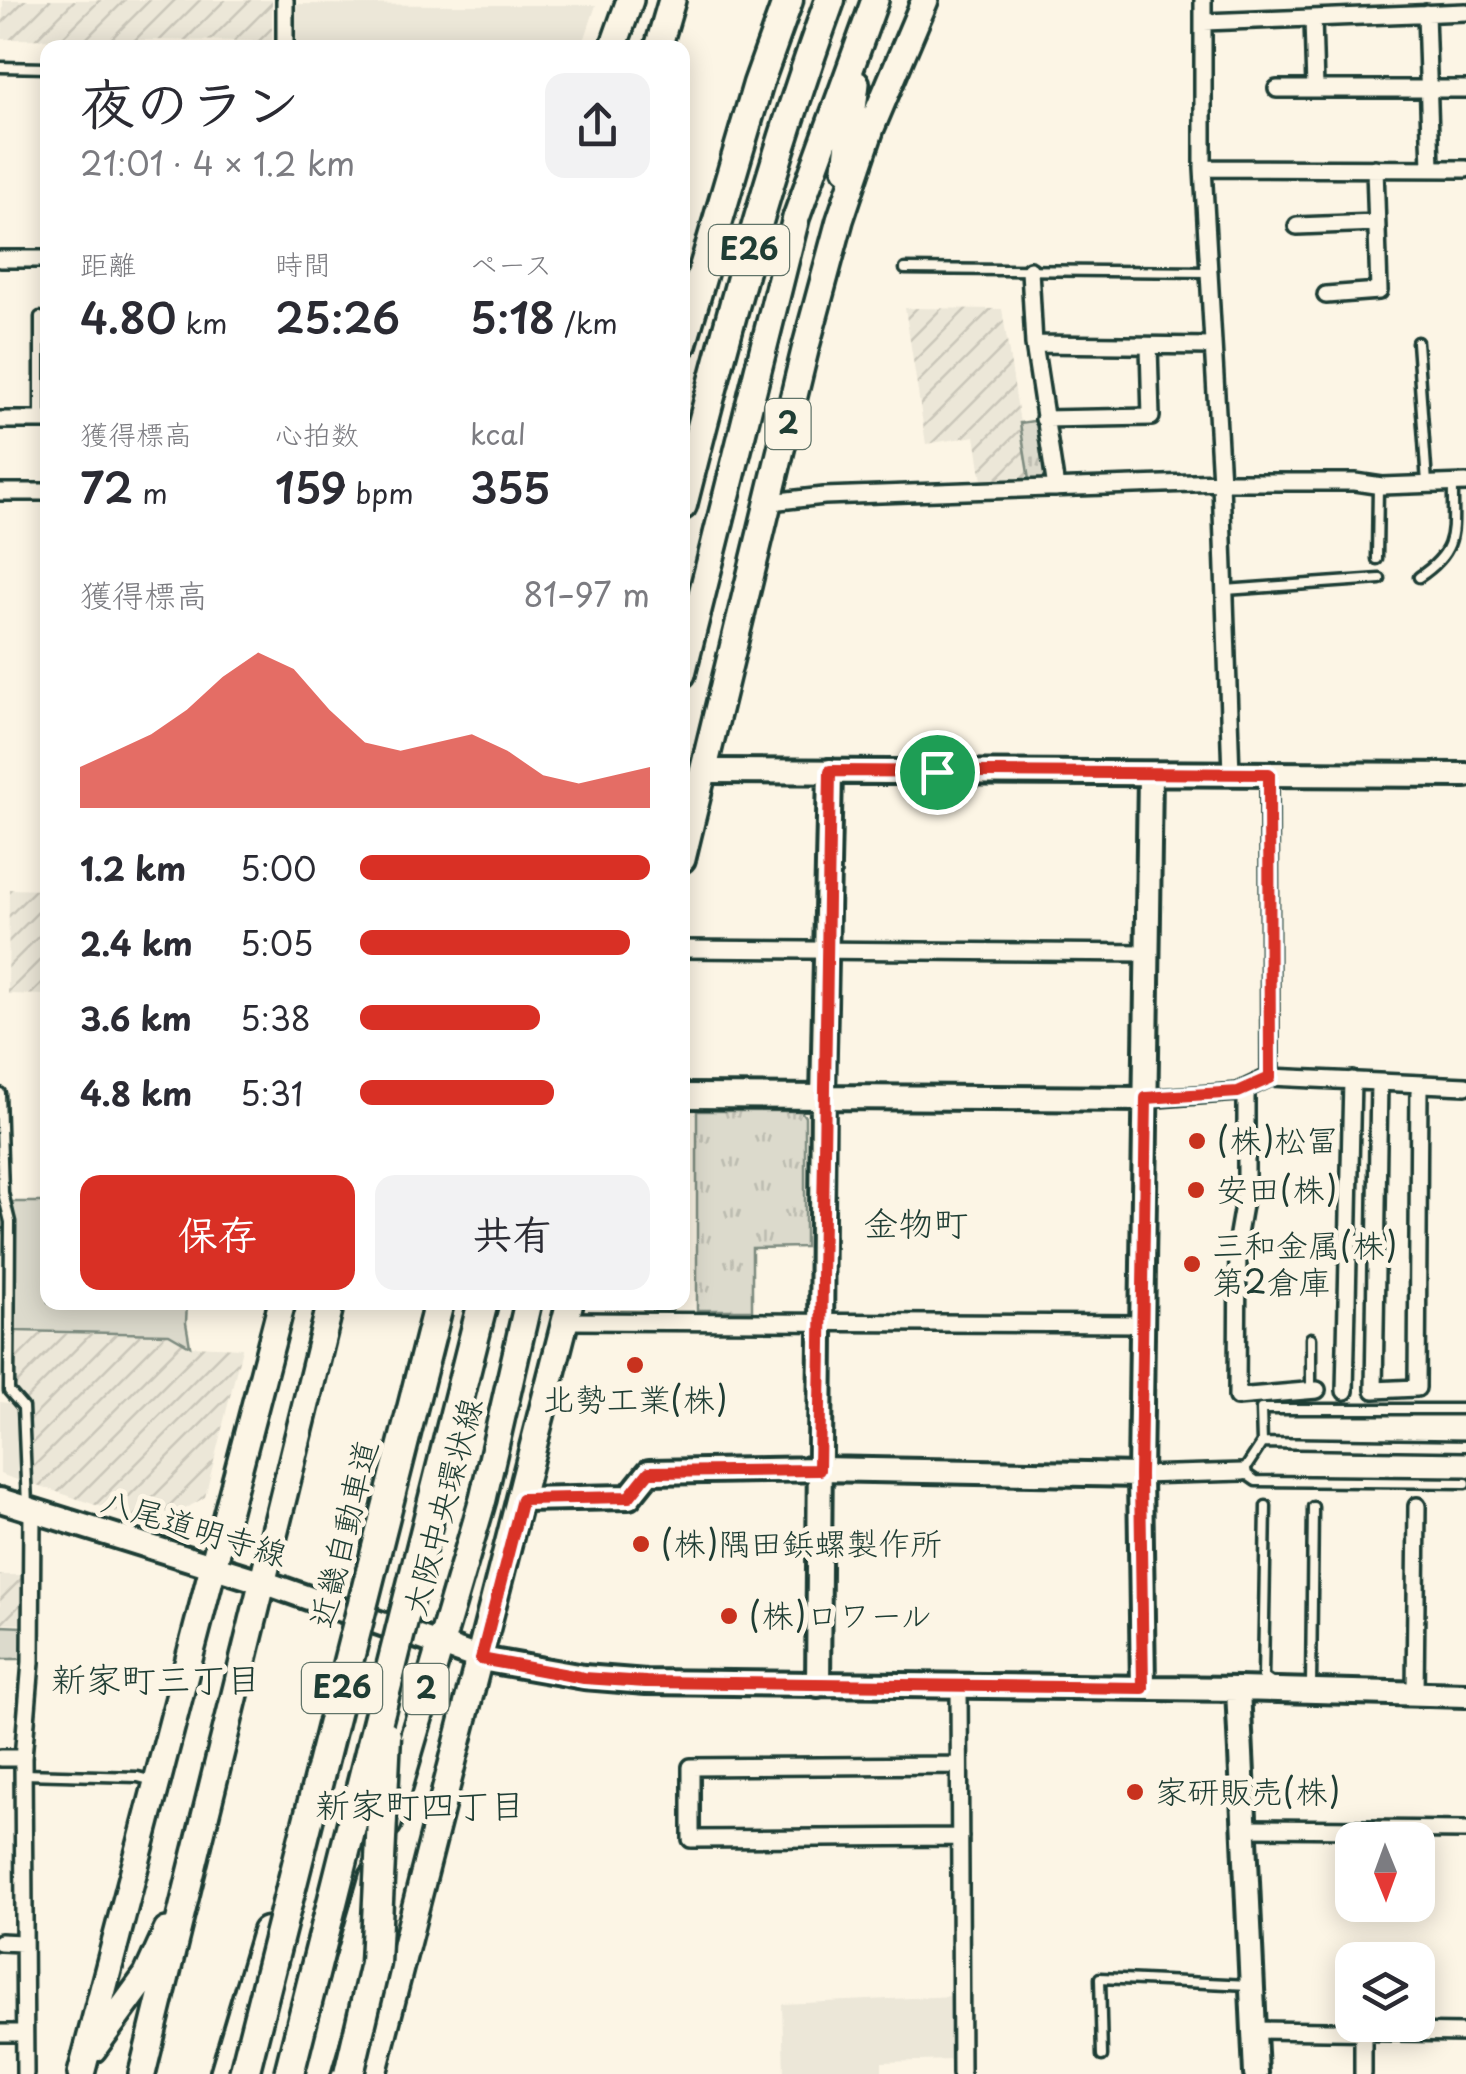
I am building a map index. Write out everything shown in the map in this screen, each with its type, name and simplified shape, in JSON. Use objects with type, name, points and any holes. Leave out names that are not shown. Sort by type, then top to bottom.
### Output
[{"type":"highway","name":"E26","points":[[690,316],[758,84],[788,0]]},
{"type":"highway","name":"E26","points":[[690,474],[745,264],[795,96],[830,0]]},
{"type":"highway","name":"近畿自動車道","points":[[244,2074],[437,1310]]},
{"type":"highway","name":"E26","points":[[289,2074],[481,1310]]},
{"type":"highway","points":[[349,2074],[375,1963],[389,1679]]},
{"type":"highway","points":[[225,2074],[304,1804],[338,1706]]},
{"type":"main road","points":[[660,40],[672,0]]},
{"type":"main road","name":"2","points":[[690,642],[796,218],[875,0]]},
{"type":"main road","name":"2","points":[[690,828],[840,220],[871,128],[925,0]]},
{"type":"main road","points":[[616,40],[630,1]]},
{"type":"main road","points":[[840,220],[864,29]]},
{"type":"main road","points":[[690,808],[705,771]]},
{"type":"main road","points":[[82,2067],[280,1310]]},
{"type":"main road","points":[[312,1382],[321,1310]]},
{"type":"main road","points":[[142,2074],[329,1310]]},
{"type":"main road","name":"大阪中央環状線","points":[[316,2074],[483,1499],[526,1310]]},
{"type":"main road","name":"2","points":[[373,2074],[568,1312]]},
{"type":"main road","points":[[82,2067],[146,1974],[192,1878]]},
{"type":"street","points":[[285,0],[285,40]]},
{"type":"street","points":[[1203,0],[1203,168],[1221,482],[1231,774]]},
{"type":"street","points":[[1204,22],[1466,12]]},
{"type":"street","points":[[1426,14],[1431,168]]},
{"type":"street","points":[[1313,18],[1315,89]]},
{"type":"street","points":[[1277,89],[1466,89]]},
{"type":"street","points":[[1203,168],[1466,168]]},
{"type":"street","points":[[1326,295],[1379,291],[1374,168]]},
{"type":"street","points":[[1296,226],[1376,223]]},
{"type":"street","points":[[0,259],[40,258]]},
{"type":"street","points":[[1030,270],[1034,344],[1056,488]]},
{"type":"street","points":[[1034,344],[1214,346]]},
{"type":"street","points":[[1044,419],[1151,417],[1149,346]]},
{"type":"street","points":[[0,420],[40,420]]},
{"type":"street","points":[[770,502],[824,496],[1221,482],[1355,482],[1378,486],[1460,483]]},
{"type":"street","points":[[0,492],[40,492]]},
{"type":"street","points":[[705,771],[1466,775]]},
{"type":"street","points":[[818,1684],[822,1099],[830,771]]},
{"type":"street","points":[[1143,1688],[1140,1476],[1150,774]]},
{"type":"street","points":[[1269,774],[1270,1078]]},
{"type":"street","points":[[690,949],[1148,954]]},
{"type":"street","points":[[690,1096],[1146,1098],[1246,1089],[1270,1078],[1466,1086]]},
{"type":"street","points":[[1345,1391],[1352,1080]]},
{"type":"street","points":[[1380,1082],[1374,1390],[1417,1388],[1419,1084]]},
{"type":"street","points":[[1246,1089],[1246,1188],[1238,1234],[1237,1396],[1314,1390]]},
{"type":"street","points":[[568,1312],[820,1322],[1142,1324]]},
{"type":"street","points":[[522,1499],[629,1497],[649,1472],[819,1470],[1140,1476],[1244,1472]]},
{"type":"street","name":"八尾道明寺線","points":[[0,1500],[263,1582],[481,1659],[584,1678],[1466,1695]]},
{"type":"street","points":[[1415,1694],[1417,1506]]},
{"type":"street","points":[[25,2074],[23,1766],[31,1662],[30,1511]]},
{"type":"street","points":[[959,1686],[961,2074]]},
{"type":"street","points":[[1238,1689],[1256,2074]]},
{"type":"street","points":[[0,1758],[23,1766]]},
{"type":"street","points":[[959,1765],[691,1767],[691,1839],[960,1837]]},
{"type":"street","points":[[1246,1828],[1466,1830]]},
{"type":"street","points":[[0,1942],[22,1943]]},
{"type":"street","points":[[1256,2030],[1335,2031]]},
{"type":"street","points":[[0,2033],[24,2033]]},
{"type":"street","points":[[1435,2033],[1466,2033]]},
{"type":"street","points":[[1363,2042],[1363,2074]]},
{"type":"lane","points":[[0,67],[40,68]]},
{"type":"lane","points":[[904,269],[1209,272]]},
{"type":"lane","points":[[1417,342],[1427,485]]},
{"type":"lane","points":[[1419,578],[1444,560],[1460,483]]},
{"type":"lane","points":[[1377,559],[1378,486]]},
{"type":"lane","points":[[1225,590],[1380,579]]},
{"type":"lane","points":[[0,1093],[3,1192],[10,1222],[9,1392],[23,1407],[30,1511]]},
{"type":"lane","points":[[1311,1338],[1314,1390]]},
{"type":"lane","points":[[1466,1409],[1261,1409],[1262,1444],[1244,1472],[1256,1481],[1466,1483]]},
{"type":"lane","points":[[1262,1444],[1466,1446]]},
{"type":"lane","points":[[1266,1506],[1264,1677],[1281,1691]]},
{"type":"lane","points":[[1311,1690],[1312,1507]]},
{"type":"lane","points":[[23,1766],[156,1782]]},
{"type":"lane","points":[[1102,2056],[1100,1978],[1254,1985]]},
{"type":"shaded area","points":[[3,0],[272,0],[272,40],[2,39]]},
{"type":"shaded area","points":[[294,4],[596,5],[584,40],[296,40]]},
{"type":"shaded area","points":[[905,308],[1002,309],[1029,480],[982,481],[975,436],[926,444]]},
{"type":"shaded area","points":[[9,889],[40,890],[40,995],[8,994]]},
{"type":"shaded area","points":[[12,1333],[169,1335],[190,1346],[242,1348],[205,1497],[157,1526],[31,1483],[28,1403],[13,1390]]},
{"type":"shaded area","points":[[0,1402],[17,1404],[20,1410],[23,1482],[0,1474]]},
{"type":"shaded area","points":[[0,1575],[24,1575],[24,1624],[0,1624]]},
{"type":"shaded area","points":[[954,1996],[954,2060],[882,2062],[882,2074],[784,2074],[782,2004]]},
{"type":"green space","points":[[1040,420],[1048,473],[1041,479],[1029,480],[1020,423]]},
{"type":"green space","points":[[697,1111],[801,1111],[805,1117],[805,1247],[752,1248],[752,1310],[697,1310]]},
{"type":"green space","points":[[9,1202],[40,1202],[40,1310],[187,1310],[190,1346],[169,1334],[13,1331]]},
{"type":"green space","points":[[0,1626],[23,1627],[23,1659],[0,1659]]},
{"type":"place","name":"(株)松冨","points":[[1197,1141]]},
{"type":"place","name":"安田(株)","points":[[1196,1190]]},
{"type":"place","name":"三和金属(株) 第2倉庫","points":[[1192,1264]]},
{"type":"place","name":"北勢工業(株)","points":[[635,1365]]},
{"type":"place","name":"(株)隅田鋲螺製作所","points":[[641,1544]]},
{"type":"place","name":"(株)ロワール","points":[[729,1616]]},
{"type":"place","name":"家研販売(株)","points":[[1135,1792]]},
{"type":"district","name":"金物町","points":[[916,1224]]},
{"type":"district","name":"新家町三丁目","points":[[156,1680]]},
{"type":"district","name":"新家町四丁目","points":[[420,1806]]},
{"type":"route","points":[[830,771],[937,772],[1269,774],[1270,1078],[1238,1092],[1146,1098],[1140,1476],[1143,1688],[646,1682],[584,1678],[481,1659],[522,1499],[629,1497],[649,1472],[819,1470],[830,771]]}]
